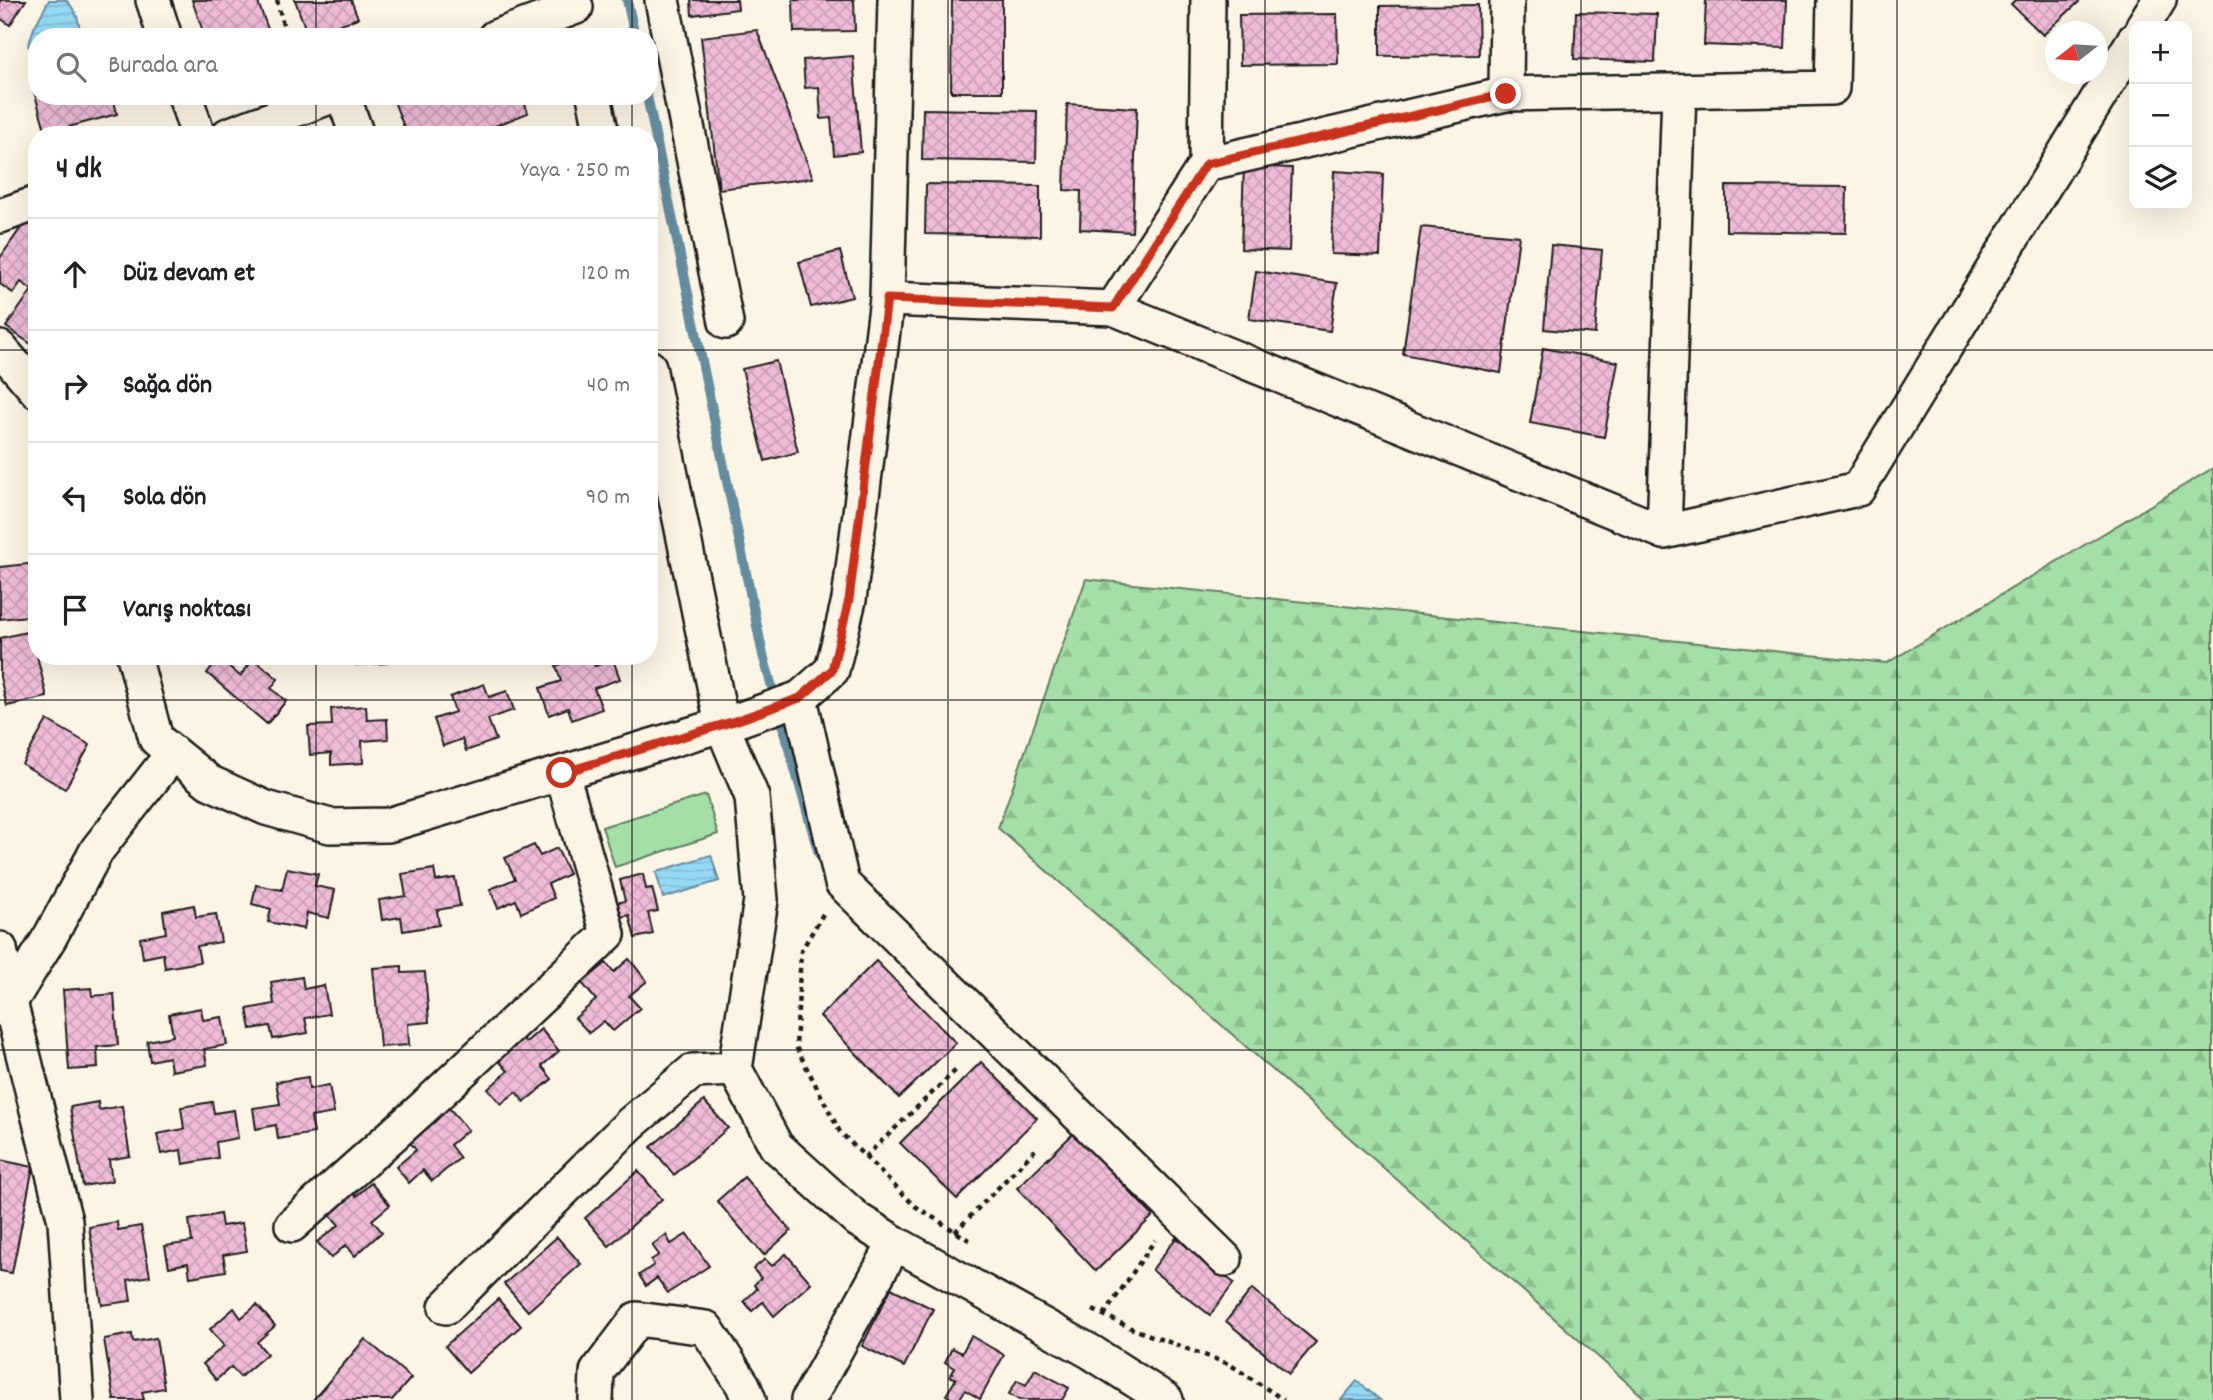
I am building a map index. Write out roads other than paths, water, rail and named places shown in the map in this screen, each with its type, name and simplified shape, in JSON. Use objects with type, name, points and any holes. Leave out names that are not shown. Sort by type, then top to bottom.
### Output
[{"type":"street","points":[[153,0],[162,28]]},
{"type":"street","points":[[662,0],[726,322]]},
{"type":"street","points":[[136,665],[156,738],[173,753],[209,782],[266,808],[330,827],[388,825],[730,723],[800,698],[832,670],[849,600],[887,299],[895,0]]},
{"type":"street","points":[[1113,308],[1206,164],[1208,0]]},
{"type":"street","points":[[1506,94],[1507,0]]},
{"type":"street","points":[[1206,164],[1506,94],[1832,88],[1834,0]]},
{"type":"street","points":[[2146,21],[2159,0]]},
{"type":"street","points":[[529,28],[578,15]]},
{"type":"street","points":[[887,299],[1113,308],[1664,532],[1858,489],[2129,48]]},
{"type":"street","points":[[1664,532],[1679,91]]},
{"type":"street","points":[[188,105],[195,126]]},
{"type":"street","points":[[252,126],[308,105]]},
{"type":"street","points":[[346,105],[354,126]]},
{"type":"street","points":[[596,105],[600,126]]},
{"type":"street","points":[[0,216],[28,206]]},
{"type":"street","points":[[0,348],[28,381]]},
{"type":"street","points":[[658,407],[730,723],[752,797],[761,900],[735,1069],[776,1146],[858,1220],[1091,1352],[1166,1400]]},
{"type":"street","points":[[800,698],[842,883],[1226,1259]]},
{"type":"street","points":[[5,1015],[97,850],[173,753]]},
{"type":"street","points":[[292,1224],[422,1109],[608,934],[562,773]]},
{"type":"street","points":[[0,949],[5,1015],[65,1221],[76,1400]]},
{"type":"street","points":[[446,1307],[630,1124],[693,1071],[735,1069]]},
{"type":"street","points":[[808,1400],[895,1243]]},
{"type":"street","points":[[596,1400],[597,1372],[637,1319],[706,1328],[743,1385],[749,1400]]},
{"type":"water","points":[[49,0],[66,0],[77,17],[79,28],[34,28]]},
{"type":"water","points":[[711,855],[719,881],[663,898],[656,872]]},
{"type":"water","points":[[1357,1381],[1380,1400],[1341,1400]]},
{"type":"waterway","points":[[627,0],[633,28]]},
{"type":"waterway","points":[[649,105],[653,126]]},
{"type":"waterway","points":[[658,149],[763,655],[819,854]]}]
